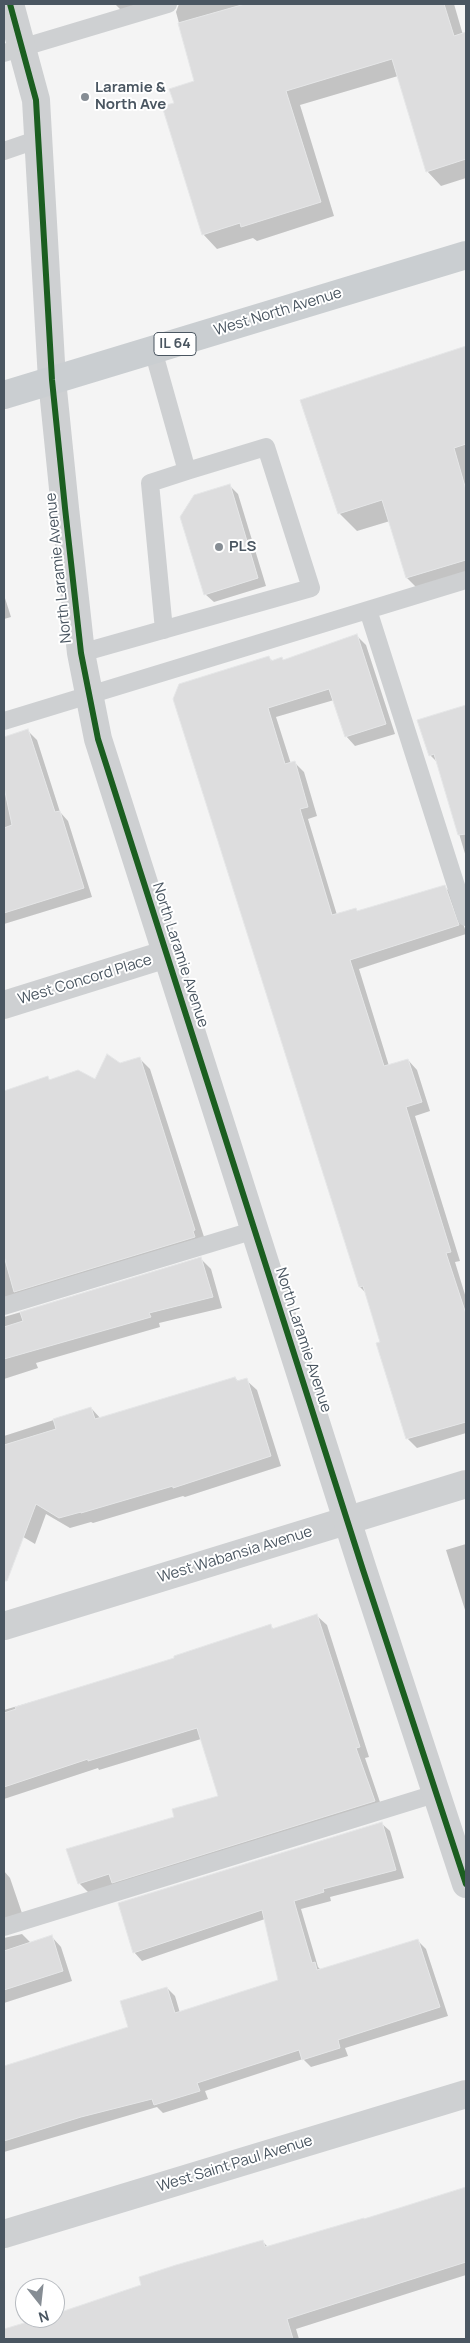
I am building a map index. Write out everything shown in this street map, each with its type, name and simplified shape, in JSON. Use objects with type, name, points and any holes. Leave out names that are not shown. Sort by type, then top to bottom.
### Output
[{"type":"main road","name":"West North Avenue","points":[[4,395],[466,254]]},
{"type":"street","name":"North Laramie Avenue","points":[[10,4],[14,50],[36,100],[52,380],[81,653],[98,739],[347,1521],[466,1884]]},
{"type":"street","name":"West Concord Place","points":[[4,1005],[167,954]]},
{"type":"street","name":"West Wabansia Avenue","points":[[4,1626],[466,1484]]},
{"type":"street","name":"West Saint Paul Avenue","points":[[4,2234],[466,2094]]},
{"type":"lane","points":[[14,50],[168,4]]},
{"type":"lane","points":[[4,150],[39,139]]},
{"type":"lane","points":[[153,350],[187,471]]},
{"type":"lane","points":[[81,653],[164,630],[311,588],[266,447],[150,483],[164,630]]},
{"type":"lane","points":[[4,721],[466,580]]},
{"type":"lane","points":[[368,610],[466,917]]},
{"type":"lane","points":[[4,1306],[255,1230]]},
{"type":"lane","points":[[4,1927],[438,1794]]},
{"type":"building","points":[[245,4],[444,4],[454,36],[466,32],[466,159],[426,172],[392,59],[286,91],[321,202],[241,227],[240,223],[202,235],[162,106],[174,103],[169,89],[194,81],[178,23]]},
{"type":"building","points":[[466,346],[466,444],[454,448],[466,490],[466,560],[406,578],[382,500],[338,514],[300,400]]},
{"type":"building","name":"PLS","points":[[230,484],[258,578],[204,595],[180,517],[194,495]]},
{"type":"building","points":[[357,634],[386,724],[345,737],[329,689],[268,708],[285,764],[295,761],[308,807],[300,809],[332,915],[356,908],[357,911],[445,885],[459,925],[350,960],[384,1066],[408,1059],[422,1102],[406,1107],[451,1252],[446,1253],[466,1314],[466,1422],[406,1439],[376,1343],[380,1342],[363,1286],[359,1287],[173,699],[179,684],[269,656],[271,661],[282,657],[283,660]]},
{"type":"building","points":[[466,705],[466,834],[458,835],[434,754],[429,756],[417,720]]},
{"type":"building","points":[[28,729],[55,812],[60,811],[84,888],[4,913],[4,828],[12,825],[4,787],[4,737]]},
{"type":"building","points":[[107,1054],[120,1063],[140,1057],[195,1230],[193,1231],[195,1237],[14,1292],[4,1256],[4,1091],[48,1076],[49,1080],[78,1070],[95,1079]]},
{"type":"building","points":[[201,1257],[213,1297],[149,1313],[151,1317],[4,1359],[4,1327],[23,1321],[20,1312]]},
{"type":"building","points":[[235,1377],[237,1381],[247,1378],[271,1456],[173,1488],[173,1486],[59,1518],[36,1504],[7,1581],[4,1581],[4,1445],[56,1429],[53,1419],[91,1407],[95,1419]]},
{"type":"building","points":[[317,1614],[360,1747],[356,1748],[375,1801],[112,1883],[109,1874],[78,1884],[66,1849],[174,1817],[172,1809],[218,1796],[197,1728],[88,1761],[88,1759],[4,1787],[4,1713],[16,1709],[15,1707],[174,1658],[174,1656],[271,1624],[272,1629]]},
{"type":"building","points":[[382,1822],[396,1870],[323,1889],[324,1892],[294,1901],[312,1963],[315,1962],[317,1970],[418,1939],[440,2007],[338,2040],[340,2048],[302,2060],[299,2050],[197,2083],[200,2091],[154,2105],[152,2099],[81,2117],[4,2141],[4,2066],[128,2027],[120,2001],[167,1987],[175,2013],[278,1980],[262,1910],[133,1953],[118,1903]]},
{"type":"building","points":[[52,1935],[63,1971],[4,1990],[4,1951]]},
{"type":"building","points":[[466,2187],[466,2262],[287,2319],[293,2339],[4,2339],[4,2329],[15,2326],[15,2328],[65,2328],[65,2311],[141,2285],[139,2277],[263,2240],[265,2247]]},
{"type":"cycle path","points":[[10,4],[36,100],[52,380],[81,653],[98,739],[363,1570],[466,1884]]},
{"type":"place","name":"Laramie & North Ave","points":[[85,97]]},
{"type":"place","name":"PLS","points":[[219,547]]}]
